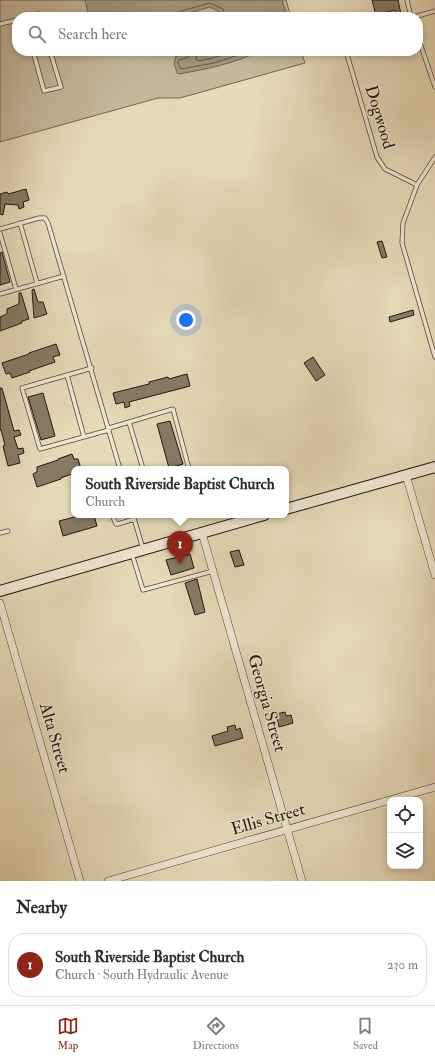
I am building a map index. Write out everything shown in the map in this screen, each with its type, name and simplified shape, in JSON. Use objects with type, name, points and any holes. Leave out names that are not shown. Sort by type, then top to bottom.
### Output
[{"type":"street","points":[[289,508],[435,466]]},
{"type":"street","points":[[406,475],[435,575]]},
{"type":"street","points":[[0,591],[254,518]]},
{"type":"street","name":"Georgia Street","points":[[202,533],[302,881]]},
{"type":"street","name":"Alta Street","points":[[0,603],[80,881]]},
{"type":"street","name":"Ellis Street","points":[[108,881],[288,830],[435,786]]},
{"type":"lane","points":[[407,0],[411,12]]},
{"type":"lane","points":[[423,14],[435,11]]},
{"type":"lane","points":[[0,24],[12,21]]},
{"type":"lane","points":[[423,52],[435,87]]},
{"type":"lane","points":[[34,56],[44,92],[61,87],[52,56]]},
{"type":"lane","name":"Dogwood","points":[[347,56],[377,157],[385,169],[417,185]]},
{"type":"lane","points":[[435,157],[417,185],[403,223],[402,243],[435,357]]},
{"type":"lane","points":[[0,229],[39,218],[45,218],[48,223],[92,368],[119,466]]},
{"type":"lane","points":[[20,223],[37,283]]},
{"type":"lane","points":[[0,233],[16,289]]},
{"type":"lane","points":[[0,294],[64,276]]},
{"type":"lane","points":[[92,368],[22,388],[40,450],[173,409],[189,466]]},
{"type":"lane","points":[[67,375],[84,437]]},
{"type":"lane","points":[[129,422],[142,466]]},
{"type":"lane","points":[[113,518],[116,524],[132,518]]},
{"type":"lane","points":[[134,518],[143,550]]},
{"type":"lane","points":[[0,533],[8,531]]},
{"type":"lane","points":[[132,553],[143,590],[213,571]]},
{"type":"shaded area","points":[[0,0],[286,0],[290,12],[12,12],[12,56],[303,56],[305,63],[180,98],[158,98],[0,142]]},
{"type":"water","points":[[85,0],[282,0],[286,12],[220,12],[210,7],[193,12],[88,12]]},
{"type":"water","points":[[176,56],[249,56],[220,66],[179,74],[177,73],[174,63]]},
{"type":"building","points":[[372,0],[398,0],[401,12],[395,12],[395,10],[387,12],[375,12]]},
{"type":"building","points":[[26,189],[29,200],[23,202],[24,207],[19,209],[18,205],[5,204],[3,215],[0,214],[0,194],[7,192],[8,194]]},
{"type":"building","points":[[382,241],[387,257],[382,258],[377,242]]},
{"type":"building","points":[[2,252],[10,282],[0,285],[0,253]]},
{"type":"building","points":[[34,289],[38,302],[43,302],[47,314],[34,318],[32,290]]},
{"type":"building","points":[[19,293],[21,293],[29,319],[0,331],[0,317],[7,314],[7,309],[19,304]]},
{"type":"building","points":[[413,310],[414,315],[390,322],[389,317]]},
{"type":"building","points":[[56,344],[60,355],[53,357],[55,362],[12,378],[10,373],[6,374],[2,363]]},
{"type":"building","points":[[313,357],[325,375],[316,381],[304,363]]},
{"type":"building","points":[[187,374],[190,386],[129,402],[130,406],[125,408],[124,402],[116,404],[113,393],[149,384],[149,382],[168,377],[169,379]]},
{"type":"building","points":[[0,388],[2,388],[14,431],[19,430],[21,435],[14,437],[18,449],[23,448],[24,453],[18,455],[20,463],[8,466],[3,446],[5,445],[0,430]]},
{"type":"building","points":[[43,393],[55,436],[41,440],[28,397]]},
{"type":"building","points":[[170,421],[183,464],[168,466],[157,424]]},
{"type":"building","points":[[72,454],[74,459],[78,459],[80,466],[71,466],[71,474],[37,487],[33,474],[37,472],[37,467]]},
{"type":"building","points":[[71,518],[95,518],[97,526],[63,536],[59,521]]},
{"type":"building","points":[[239,550],[244,565],[235,567],[230,552]]},
{"type":"building","points":[[190,554],[194,568],[171,575],[166,560]]},
{"type":"building","points":[[197,579],[205,612],[195,615],[185,583]]},
{"type":"building","points":[[285,712],[286,716],[291,715],[293,723],[279,727],[276,714]]},
{"type":"building","points":[[235,725],[236,730],[240,728],[243,738],[215,746],[212,736],[228,731],[227,727]]},
{"type":"place","name":"South Riverside Baptist Church","points":[[180,564]]}]
